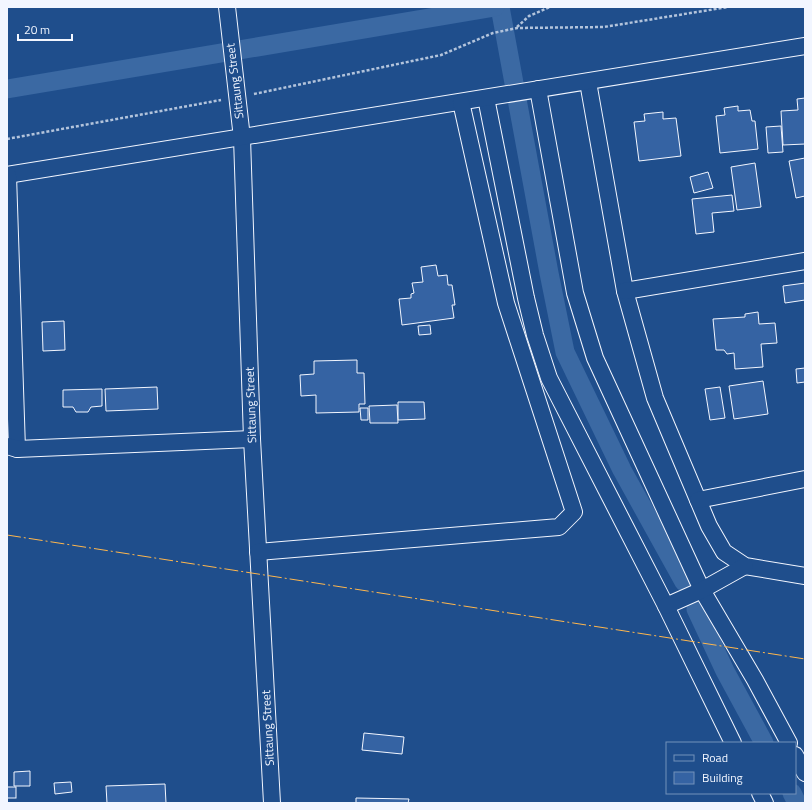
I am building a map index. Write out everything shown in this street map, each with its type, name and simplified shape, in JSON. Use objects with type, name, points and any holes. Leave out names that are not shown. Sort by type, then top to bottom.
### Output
[{"type":"street","name":"Sittaung Street","points":[[227,7],[242,138],[252,439],[272,803]]},
{"type":"street","points":[[252,439],[12,448],[8,175],[805,46]]},
{"type":"street","points":[[588,82],[625,291],[655,398],[712,532],[721,547],[733,560],[744,566],[805,576]]},
{"type":"street","points":[[532,90],[575,293],[595,358],[702,590],[755,680],[788,742]]},
{"type":"street","points":[[486,98],[526,298],[535,335],[549,378],[666,606],[733,742]]},
{"type":"street","points":[[258,552],[559,527],[574,512],[506,304],[461,102]]},
{"type":"street","points":[[625,291],[805,260]]},
{"type":"street","points":[[698,500],[805,479]]},
{"type":"street","points":[[666,606],[702,590],[744,566]]},
{"type":"street","points":[[796,757],[805,773]]},
{"type":"street","points":[[760,794],[765,803]]},
{"type":"path","points":[[517,28],[529,16],[550,7]]},
{"type":"path","points":[[493,32],[517,28],[604,27],[728,7]]},
{"type":"building","points":[[805,98],[805,144],[783,145],[781,111],[798,110],[797,99]]},
{"type":"building","points":[[738,106],[738,111],[750,110],[752,121],[755,121],[758,149],[720,153],[716,116],[725,115],[724,108]]},
{"type":"building","points":[[663,112],[663,119],[676,118],[681,156],[639,161],[634,122],[645,121],[644,114]]},
{"type":"building","points":[[781,126],[783,152],[768,153],[766,127]]},
{"type":"building","points":[[805,158],[805,196],[796,198],[789,161]]},
{"type":"building","points":[[755,163],[761,207],[737,210],[731,167]]},
{"type":"building","points":[[708,172],[713,188],[694,193],[690,177]]},
{"type":"building","points":[[732,195],[734,211],[712,213],[714,232],[696,234],[692,199]]},
{"type":"building","points":[[436,265],[438,276],[447,275],[448,285],[452,285],[455,305],[452,305],[454,318],[402,325],[399,299],[411,298],[411,294],[414,293],[412,283],[423,282],[421,267]]},
{"type":"building","points":[[805,283],[805,300],[785,303],[783,286]]},
{"type":"building","points":[[758,312],[759,324],[775,323],[777,343],[761,344],[763,367],[735,369],[734,353],[727,354],[724,350],[716,350],[713,319],[745,317],[745,314]]},
{"type":"building","points":[[64,321],[65,350],[43,351],[42,322]]},
{"type":"building","points":[[430,325],[431,334],[419,335],[418,326]]},
{"type":"building","points":[[357,360],[357,373],[364,373],[365,404],[359,404],[359,412],[316,413],[316,395],[301,396],[300,375],[314,374],[314,361]]},
{"type":"building","points":[[805,368],[805,382],[797,383],[796,369]]},
{"type":"building","points":[[763,381],[768,414],[734,419],[729,386]]},
{"type":"building","points":[[157,387],[158,409],[106,411],[105,389]]},
{"type":"building","points":[[720,387],[725,418],[710,420],[705,389]]},
{"type":"building","points":[[102,389],[102,406],[91,407],[88,412],[76,412],[73,407],[63,407],[63,390]]},
{"type":"building","points":[[398,402],[424,402],[425,419],[398,420]]},
{"type":"building","points":[[397,405],[398,423],[370,423],[369,406]]},
{"type":"building","points":[[360,408],[368,408],[368,420],[361,420]]},
{"type":"building","points":[[364,733],[404,737],[402,754],[362,750]]},
{"type":"building","points":[[30,771],[30,786],[14,786],[14,772]]},
{"type":"building","points":[[71,782],[72,792],[55,794],[54,783]]},
{"type":"building","points":[[165,784],[166,803],[107,803],[106,786]]},
{"type":"building","points":[[7,787],[16,787],[16,798],[7,798]]},
{"type":"building","points":[[356,798],[409,799],[408,803],[356,803]]},
{"type":"waterway","points":[[7,89],[495,7]]},
{"type":"waterway","points":[[500,7],[565,352],[622,470],[684,582]]},
{"type":"waterway","points":[[696,609],[725,671],[763,742]]},
{"type":"waterway","points":[[792,794],[797,803]]},
{"type":"power","points":[[7,535],[805,659]]}]
